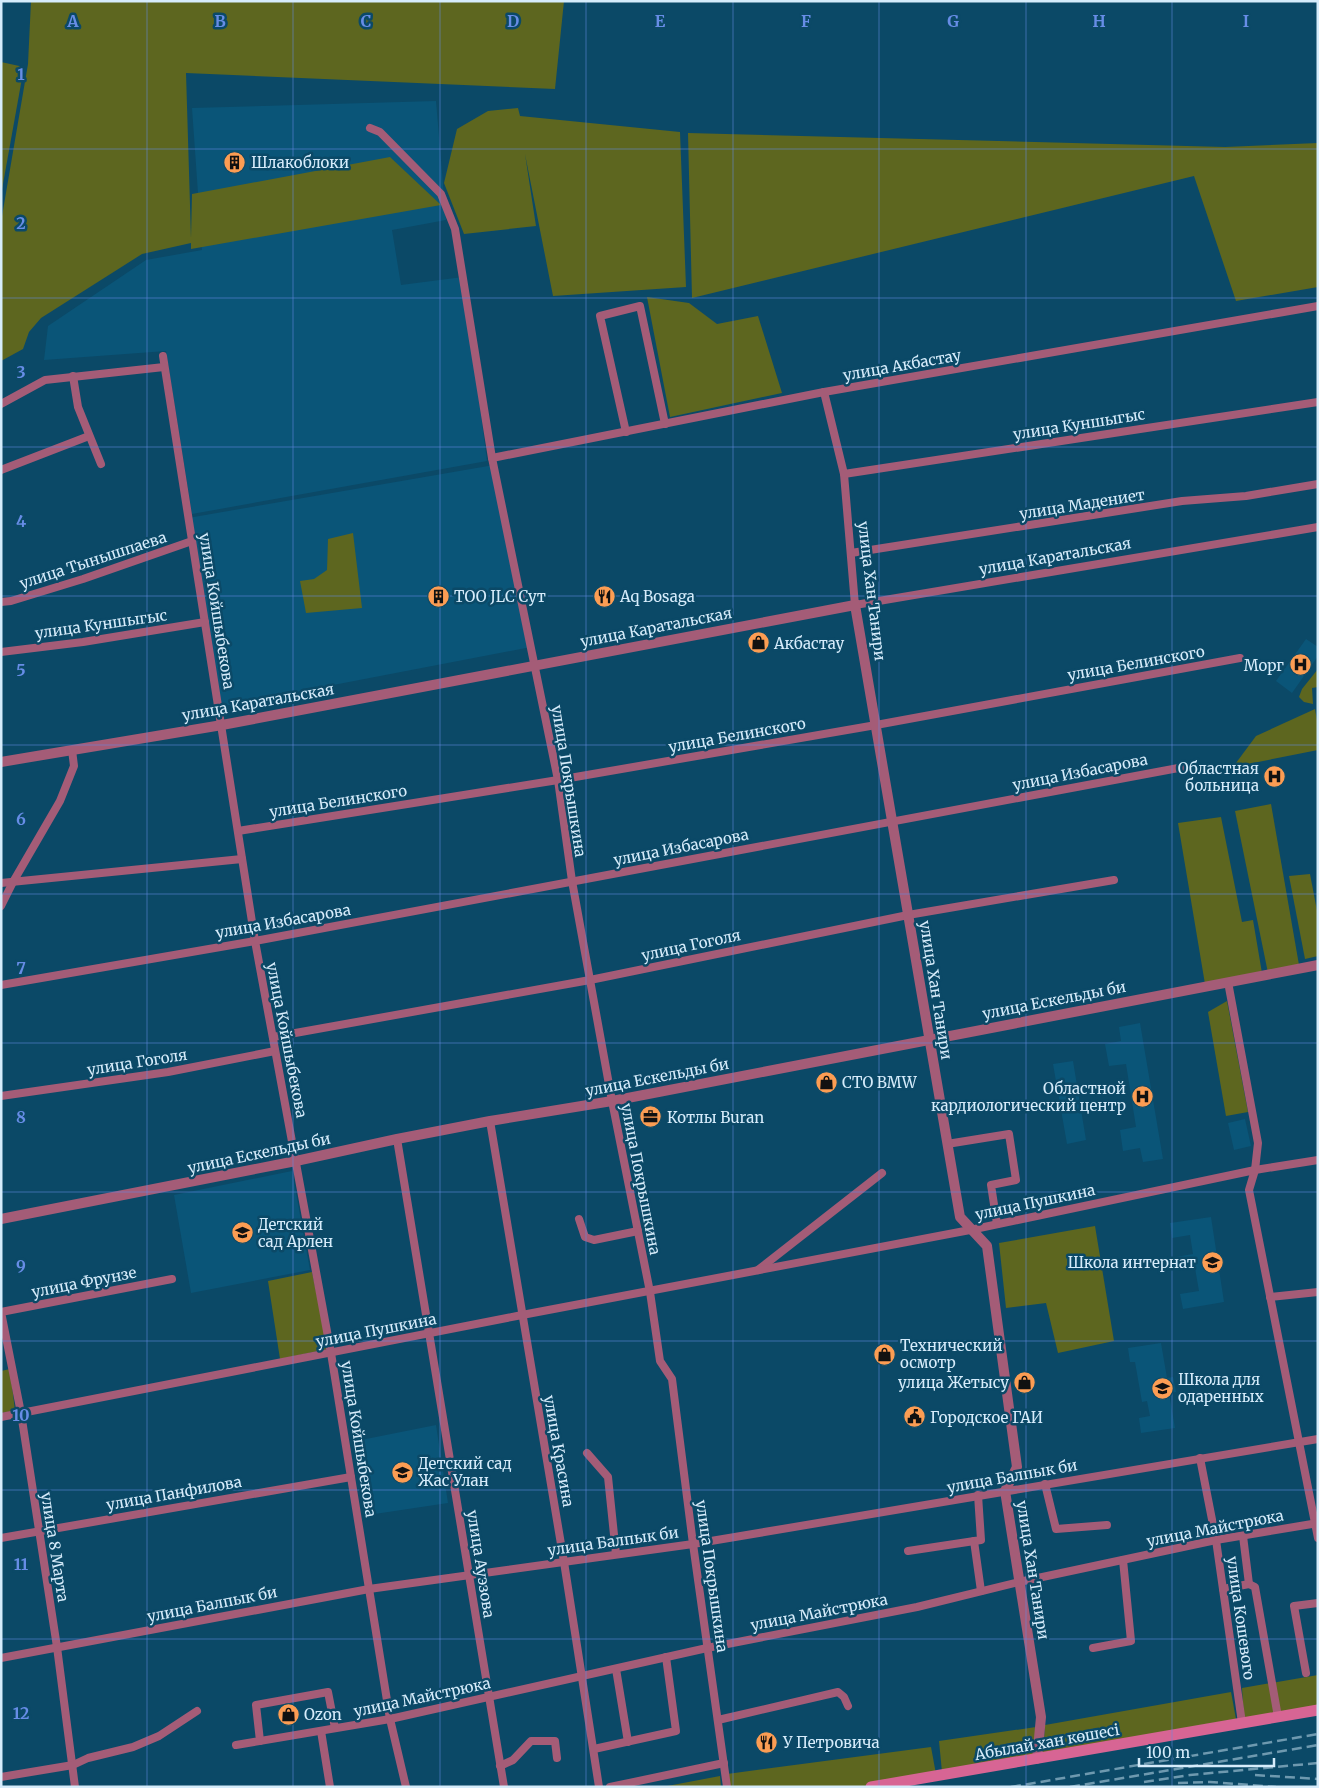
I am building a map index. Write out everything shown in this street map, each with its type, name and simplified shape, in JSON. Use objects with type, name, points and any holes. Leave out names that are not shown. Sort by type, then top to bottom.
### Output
[{"type":"main road","name":"Абылай хан көшесі","points":[[871,1787],[1318,1710]]},
{"type":"street","name":"улица Покрышкина","points":[[370,128],[380,132],[441,194],[455,229],[492,458],[558,780],[572,881],[612,1101],[650,1292],[660,1361],[672,1379],[727,1787]]},
{"type":"street","points":[[626,432],[600,316],[640,306],[665,424]]},
{"type":"street","name":"улица Акбастау","points":[[492,458],[824,392],[1318,306]]},
{"type":"street","name":"улица Койшыбекова","points":[[163,356],[255,941],[331,1353],[390,1719],[406,1787]]},
{"type":"street","points":[[1,404],[45,380],[164,367]]},
{"type":"street","points":[[73,376],[78,407],[101,464]]},
{"type":"street","name":"улица Хан Танири","points":[[824,392],[844,474],[855,604],[960,1217],[970,1230],[987,1246],[1017,1467],[1005,1491],[1041,1717],[1037,1759]]},
{"type":"street","name":"улица Куншыгыс","points":[[844,474],[1318,402]]},
{"type":"street","points":[[1,470],[89,436]]},
{"type":"street","name":"улица Мадениет","points":[[851,553],[1182,501],[1246,496],[1318,484]]},
{"type":"street","name":"улица Каратальская","points":[[1,762],[222,725],[855,604],[1318,527]]},
{"type":"street","name":"улица Тынышпаева","points":[[1,602],[11,601],[83,579],[192,542]]},
{"type":"street","name":"улица Куншыгыс","points":[[1,652],[83,642],[205,622]]},
{"type":"street","name":"улица Белинского","points":[[238,831],[558,780],[1240,658]]},
{"type":"street","points":[[1,906],[60,801],[74,766],[72,750]]},
{"type":"street","name":"улица Избасарова","points":[[1,985],[255,941],[1189,766]]},
{"type":"street","points":[[1,883],[242,859]]},
{"type":"street","name":"улица Гоголя","points":[[273,1037],[590,980],[908,915],[1114,880]]},
{"type":"street","name":"улица Ескельды би","points":[[1,1220],[296,1162],[397,1139],[490,1121],[612,1101],[1318,965]]},
{"type":"street","points":[[1228,982],[1258,1143],[1255,1170],[1249,1190],[1318,1538]]},
{"type":"street","name":"улица Гоголя","points":[[1,1096],[168,1072],[275,1050]]},
{"type":"street","name":"улица Красина","points":[[490,1121],[583,1676],[599,1787]]},
{"type":"street","points":[[947,1144],[1009,1134],[1016,1180],[991,1185],[997,1224]]},
{"type":"street","name":"улица Ауэзова","points":[[397,1139],[504,1787]]},
{"type":"street","name":"улица Пушкина","points":[[1,1417],[970,1230],[1255,1170],[1318,1160]]},
{"type":"street","name":"улица Пушкина","points":[[757,1271],[882,1173]]},
{"type":"street","points":[[579,1219],[585,1236],[594,1240],[638,1231]]},
{"type":"street","name":"улица Фрунзе","points":[[1,1312],[172,1278]]},
{"type":"street","points":[[1270,1297],[1318,1292]]},
{"type":"street","name":"улица 8 Марта","points":[[1,1312],[21,1413],[57,1647],[76,1787]]},
{"type":"street","name":"улица Балпык би","points":[[1,1658],[369,1588],[693,1544],[1318,1439]]},
{"type":"street","points":[[587,1453],[608,1477],[616,1554]]},
{"type":"street","name":"улица Кошевого","points":[[1200,1458],[1216,1540],[1242,1723]]},
{"type":"street","name":"улица Панфилова","points":[[1,1538],[351,1477]]},
{"type":"street","points":[[1045,1484],[1056,1529],[1107,1525]]},
{"type":"street","points":[[908,1551],[981,1540],[978,1495]]},
{"type":"street","name":"улица Майстрюка","points":[[236,1745],[390,1719],[707,1648],[917,1607],[1019,1582],[1216,1540],[1316,1523]]},
{"type":"street","points":[[1243,1536],[1249,1584]]},
{"type":"street","points":[[974,1541],[981,1591]]},
{"type":"street","points":[[1093,1648],[1131,1641],[1123,1560]]},
{"type":"street","points":[[1223,1590],[1249,1584],[1256,1587],[1278,1717]]},
{"type":"street","points":[[1306,1673],[1294,1606],[1318,1603]]},
{"type":"street","points":[[594,1749],[676,1731],[666,1657]]},
{"type":"street","points":[[616,1669],[628,1742]]},
{"type":"street","points":[[260,1741],[256,1705],[328,1692],[336,1728]]},
{"type":"street","points":[[718,1720],[838,1692],[844,1697],[848,1706]]},
{"type":"street","points":[[1,1777],[73,1764],[88,1758],[133,1747],[159,1736],[197,1711]]},
{"type":"street","points":[[321,1731],[330,1787]]},
{"type":"street","points":[[500,1766],[513,1760],[531,1741],[555,1741],[556,1758]]},
{"type":"street","points":[[610,1787],[724,1762]]},
{"type":"shaded area","points":[[436,101],[446,220],[392,230],[401,285],[463,277],[487,461],[192,514],[166,351],[44,360],[48,326],[146,260],[202,250],[192,108]]},
{"type":"shaded area","name":"ТОО JLC Сут","points":[[494,465],[531,647],[219,707],[188,518]]},
{"type":"shaded area","points":[[1306,639],[1318,647],[1318,656],[1292,693],[1276,681]]},
{"type":"shaded area","name":"Областной кардиологический центр","points":[[1140,1023],[1163,1159],[1143,1162],[1140,1148],[1123,1151],[1120,1130],[1136,1127],[1126,1064],[1109,1066],[1105,1044],[1121,1041],[1119,1027]]},
{"type":"shaded area","points":[[1073,1061],[1086,1140],[1067,1144],[1053,1064]]},
{"type":"shaded area","points":[[1245,1119],[1251,1146],[1234,1150],[1228,1123]]},
{"type":"shaded area","name":"Детский сад Арлен","points":[[292,1171],[310,1270],[191,1293],[174,1195]]},
{"type":"shaded area","points":[[1211,1217],[1224,1302],[1183,1309],[1180,1294],[1199,1291],[1195,1268],[1178,1270],[1176,1257],[1193,1254],[1190,1235],[1172,1238],[1170,1223]]},
{"type":"shaded area","points":[[1161,1343],[1167,1378],[1173,1377],[1176,1392],[1169,1393],[1175,1428],[1141,1433],[1139,1418],[1150,1416],[1147,1401],[1142,1402],[1135,1362],[1130,1362],[1128,1348]]},
{"type":"shaded area","name":"Детский сад Жас Улан","points":[[436,1425],[448,1503],[368,1515],[356,1441]]},
{"type":"green space","points":[[31,1],[564,1],[555,89],[186,73],[191,238],[192,194],[390,157],[441,205],[191,249],[191,243],[142,254],[41,318],[29,332],[23,349],[1,361],[1,222],[28,64]]},
{"type":"green space","points":[[1,62],[24,67],[1,195]]},
{"type":"green space","points":[[518,108],[520,116],[680,132],[686,287],[553,296],[525,154],[536,226],[464,234],[444,183],[457,129],[488,111]]},
{"type":"green space","points":[[688,133],[1225,147],[1318,143],[1318,287],[1236,301],[1194,176],[692,298]]},
{"type":"green space","points":[[647,297],[689,303],[717,324],[758,316],[782,393],[670,417]]},
{"type":"green space","points":[[353,533],[362,608],[306,613],[300,581],[314,579],[327,570],[328,539]]},
{"type":"green space","points":[[1318,669],[1318,687],[1312,688],[1313,704],[1304,702],[1299,697],[1302,689]]},
{"type":"green space","points":[[1315,709],[1318,726],[1318,750],[1233,767],[1256,736]]},
{"type":"green space","points":[[1271,804],[1299,965],[1268,973],[1235,811]]},
{"type":"green space","points":[[1221,817],[1242,922],[1253,920],[1262,973],[1205,984],[1178,823]]},
{"type":"green space","points":[[1310,874],[1318,916],[1318,956],[1305,959],[1289,876]]},
{"type":"green space","points":[[1227,1001],[1248,1112],[1226,1116],[1208,1012]]},
{"type":"green space","points":[[1095,1226],[1114,1341],[1058,1353],[1046,1303],[1006,1308],[999,1243]]},
{"type":"green space","points":[[312,1272],[328,1349],[280,1359],[268,1281]]},
{"type":"green space","points":[[10,1369],[15,1411],[1,1413],[1,1371]]},
{"type":"green space","points":[[1318,1675],[1318,1707],[1244,1719],[1242,1688]]},
{"type":"green space","points":[[1231,1692],[1236,1719],[1043,1753],[1045,1725]]},
{"type":"green space","points":[[1036,1727],[1033,1757],[942,1772],[939,1741]]},
{"type":"green space","points":[[931,1747],[936,1774],[858,1787],[730,1787],[727,1774]]},
{"type":"green space","points":[[720,1776],[721,1787],[662,1787]]},
{"type":"railway","points":[[1011,1787],[1318,1734]]},
{"type":"railway","points":[[1070,1787],[1318,1745]]},
{"type":"railway","points":[[1144,1782],[1190,1775],[1318,1763]]},
{"type":"railway","points":[[1255,1775],[1318,1779]]},
{"type":"railway","points":[[1178,1783],[1210,1782],[1276,1787]]},
{"type":"place","name":"Шлакоблоки","points":[[235,162]]},
{"type":"place","name":"ТОО JLC Сут","points":[[438,596]]},
{"type":"place","name":"Aq Bosaga","points":[[604,596]]},
{"type":"place","name":"Акбастау","points":[[758,643]]},
{"type":"place","name":"Морг","points":[[1300,665]]},
{"type":"place","name":"Областная больница","points":[[1275,777]]},
{"type":"place","name":"СТО BMW","points":[[826,1082]]},
{"type":"place","name":"Областной кардиологический центр","points":[[1142,1097]]},
{"type":"place","name":"Котлы Buran","points":[[651,1117]]},
{"type":"place","name":"Детский сад Арлен","points":[[242,1233]]},
{"type":"place","name":"Школа интернат","points":[[1212,1262]]},
{"type":"place","name":"Технический осмотр","points":[[884,1354]]},
{"type":"place","name":"улица Жетысу","points":[[1025,1382]]},
{"type":"place","name":"Школа для одаренных","points":[[1162,1388]]},
{"type":"place","name":"Городское ГАИ","points":[[914,1417]]},
{"type":"place","name":"Детский сад Жас Улан","points":[[402,1472]]},
{"type":"place","name":"Ozon","points":[[288,1714]]},
{"type":"place","name":"У Петровича","points":[[767,1742]]}]
